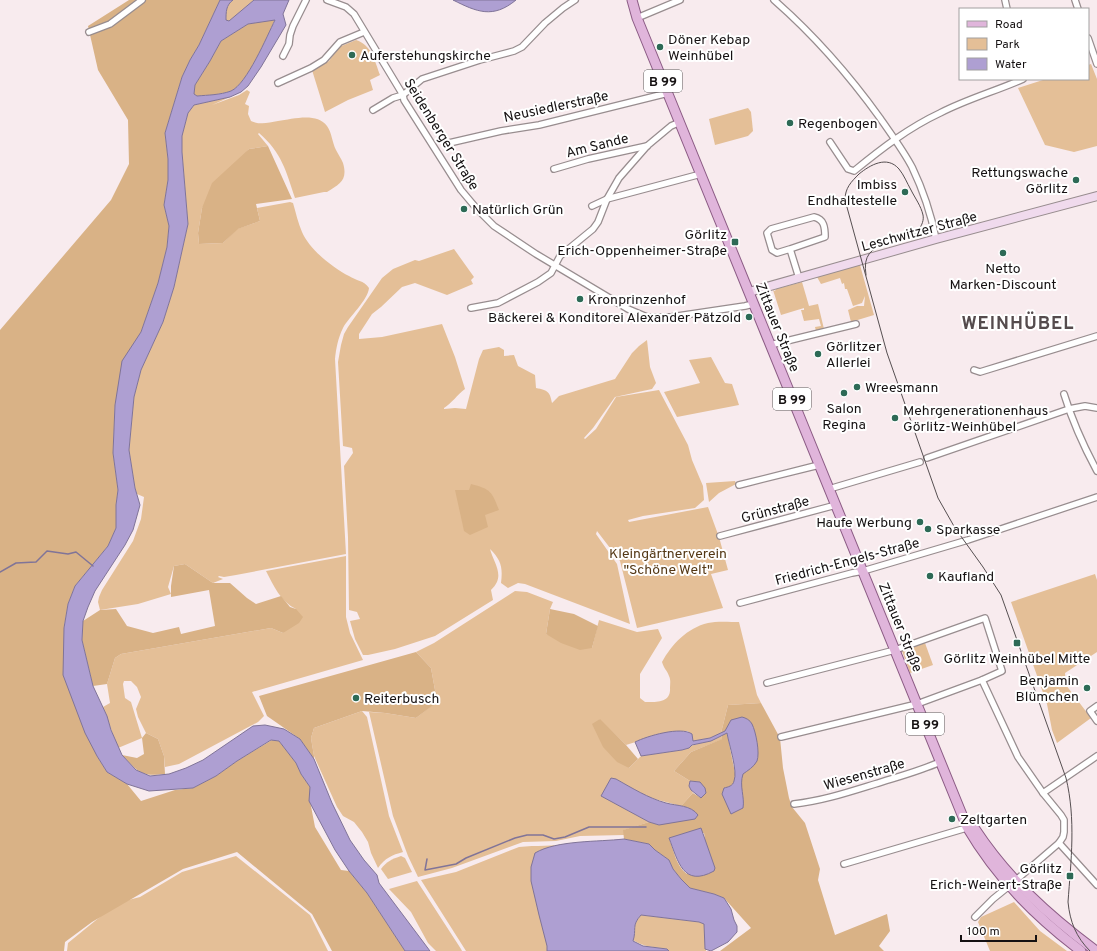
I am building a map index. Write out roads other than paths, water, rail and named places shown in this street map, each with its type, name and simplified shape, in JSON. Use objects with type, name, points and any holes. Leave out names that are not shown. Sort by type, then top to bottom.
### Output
[{"type":"main road","name":"Zittauer Straße","points":[[632,0],[637,18],[955,798],[1012,884],[1033,911],[1081,951]]},
{"type":"main road","name":"Zittauer Straße","points":[[1012,884],[1096,951]]},
{"type":"street","points":[[89,32],[110,24],[142,0]]},
{"type":"street","points":[[283,56],[289,44],[293,26],[306,0]]},
{"type":"street","name":"Seidenberger Straße","points":[[327,0],[346,6],[354,14],[403,95],[404,100],[461,190],[494,226],[536,254],[628,309],[647,317],[671,318],[753,304]]},
{"type":"street","points":[[373,110],[393,98],[403,95],[422,78],[514,51],[522,47],[546,23],[575,0]]},
{"type":"street","points":[[637,18],[680,0]]},
{"type":"street","points":[[774,0],[820,44],[870,104],[895,139],[912,167],[925,198],[936,239]]},
{"type":"street","points":[[278,83],[311,68],[324,60],[340,42],[364,32]]},
{"type":"street","points":[[1089,41],[1097,64]]},
{"type":"street","points":[[830,142],[848,169],[854,171],[895,139],[941,112],[1021,80]]},
{"type":"street","name":"Neusiedlerstraße","points":[[449,144],[501,131],[539,125],[668,93]]},
{"type":"street","name":"Am Sande","points":[[471,308],[498,303],[538,282],[551,272],[556,266],[560,256],[593,229],[598,222],[607,199],[619,178],[647,146],[671,126],[680,122]]},
{"type":"street","name":"Am Sande","points":[[554,169],[588,159],[647,146]]},
{"type":"street","points":[[592,206],[607,199],[701,174]]},
{"type":"street","name":"Leschwitzer Straße","points":[[748,292],[936,239],[1097,196]]},
{"type":"street","points":[[814,217],[820,218],[826,237],[790,249],[777,253],[772,250],[767,232],[771,229],[814,217]]},
{"type":"street","points":[[790,249],[799,278]]},
{"type":"street","points":[[770,345],[856,324]]},
{"type":"street","points":[[974,370],[980,372],[1097,336]]},
{"type":"street","points":[[1064,394],[1069,409],[1097,471]]},
{"type":"street","points":[[927,458],[1069,409],[1085,406],[1097,408]]},
{"type":"street","points":[[829,489],[920,462]]},
{"type":"street","points":[[739,485],[819,465]]},
{"type":"street","name":"Friedrich-Engels-Straße","points":[[740,603],[863,571],[968,540],[1097,496]]},
{"type":"street","name":"Grünstraße","points":[[720,536],[836,505]]},
{"type":"street","points":[[767,683],[895,650],[985,618],[1002,671],[917,704],[781,736]]},
{"type":"street","points":[[976,917],[993,899],[1059,843],[1064,832],[1064,820],[1018,757],[982,680]]},
{"type":"street","points":[[1097,706],[1090,711],[1097,721]]},
{"type":"street","points":[[1043,793],[1097,756]]},
{"type":"street","name":"Wiesenstraße","points":[[794,804],[810,802],[864,787],[929,767],[940,762]]},
{"type":"street","points":[[844,864],[963,829]]},
{"type":"street","points":[[1059,843],[1097,885]]},
{"type":"water","points":[[220,0],[233,0],[229,4],[226,11],[226,20],[229,21],[254,0],[289,0],[283,14],[286,25],[248,86],[241,92],[230,97],[194,105],[188,113],[182,136],[182,152],[188,224],[174,287],[163,322],[141,370],[134,397],[129,450],[135,488],[140,505],[133,530],[95,591],[83,621],[82,640],[93,686],[107,716],[111,730],[122,755],[136,770],[150,776],[169,774],[203,760],[253,726],[265,725],[284,729],[300,739],[314,759],[332,803],[350,840],[377,875],[379,883],[430,951],[405,951],[367,893],[349,871],[335,850],[309,801],[310,787],[301,774],[296,763],[279,741],[271,740],[216,776],[193,788],[149,791],[127,784],[107,772],[85,733],[63,675],[64,628],[68,604],[75,586],[108,546],[116,528],[116,505],[118,490],[113,453],[115,405],[122,361],[141,332],[158,283],[167,247],[169,226],[164,205],[168,180],[168,159],[165,133],[182,77]],"holes":[[[275,20],[250,70],[237,87],[231,91],[218,94],[197,96],[194,94],[195,85],[221,41],[248,24]]]},
{"type":"water","points":[[453,0],[516,0],[500,10],[485,12],[470,8]]},
{"type":"water","points":[[742,717],[749,720],[753,728],[757,742],[758,757],[754,765],[743,774],[743,808],[731,814],[722,794],[724,788],[733,784],[735,777],[727,733],[711,741],[692,745],[689,748],[682,750],[641,756],[635,742],[647,737],[672,731],[687,732],[692,734],[693,741],[710,738],[725,731],[731,720]]},
{"type":"water","points":[[611,778],[666,803],[692,809],[698,815],[695,819],[659,825],[649,822],[601,796]]},
{"type":"water","points":[[690,781],[700,782],[705,788],[706,793],[701,798],[691,790],[689,786]]},
{"type":"water","points":[[701,828],[715,868],[714,871],[704,875],[695,876],[683,870],[675,855],[669,838]]},
{"type":"water","points":[[624,839],[649,844],[669,860],[673,869],[690,888],[724,898],[731,909],[737,926],[737,932],[728,942],[711,951],[705,949],[704,924],[699,922],[641,915],[635,925],[633,941],[643,946],[667,949],[669,951],[547,951],[531,881],[531,867],[535,853],[555,846],[578,842]]},
{"type":"waterway","points":[[0,572],[16,563],[36,562],[47,551],[68,554],[76,552],[93,566]]},
{"type":"waterway","points":[[427,859],[425,870],[456,864],[466,858],[515,838],[527,835],[543,835],[554,839],[565,837],[589,827],[646,827]]},
{"type":"tram line","points":[[866,275],[866,262],[869,254],[876,248],[912,236],[919,229],[923,221],[921,208],[904,176],[894,165],[884,162],[868,167],[859,174],[847,189],[845,200],[887,353],[938,498],[955,528],[1001,595],[1066,778],[1072,824],[1068,902],[1074,929],[1090,951]]},
{"type":"place","name":"Döner Kebap Weinhübel","points":[[660,47]]},
{"type":"place","name":"Auferstehungskirche","points":[[352,55]]},
{"type":"place","name":"Regenbogen","points":[[790,123]]},
{"type":"place","name":"Rettungswache Görlitz","points":[[1076,180]]},
{"type":"place","name":"Imbiss Endhaltestelle","points":[[905,192]]},
{"type":"place","name":"Natürlich Grün","points":[[464,209]]},
{"type":"place","name":"Görlitz Erich-Oppenheimer-Straße","points":[[735,242]]},
{"type":"place","name":"Netto Marken-Discount","points":[[1003,253]]},
{"type":"place","name":"Kronprinzenhof","points":[[580,299]]},
{"type":"place","name":"Bäckerei & Konditorei Alexander Pätzold","points":[[749,317]]},
{"type":"place","name":"Görlitzer Allerlei","points":[[818,354]]},
{"type":"place","name":"Wreesmann","points":[[857,387]]},
{"type":"place","name":"Salon Regina","points":[[844,393]]},
{"type":"place","name":"Mehrgenerationenhaus Görlitz-Weinhübel","points":[[895,418]]},
{"type":"place","name":"Haufe Werbung","points":[[920,522]]},
{"type":"place","name":"Sparkasse","points":[[928,529]]},
{"type":"place","name":"Kaufland","points":[[930,576]]},
{"type":"place","name":"Görlitz Weinhübel Mitte","points":[[1017,643]]},
{"type":"place","name":"Benjamin Blümchen","points":[[1087,688]]},
{"type":"place","name":"Reiterbusch","points":[[356,698]]},
{"type":"place","name":"Zeltgarten","points":[[952,819]]},
{"type":"place","name":"Görlitz Erich-Weinert-Straße","points":[[1070,876]]},
{"type":"district","name":"WEINHÜBEL","points":[[1018,323]]},
{"type":"park label","name":"Kleingärtnerverein \"Schöne Welt\"","points":[[668,562]]}]
